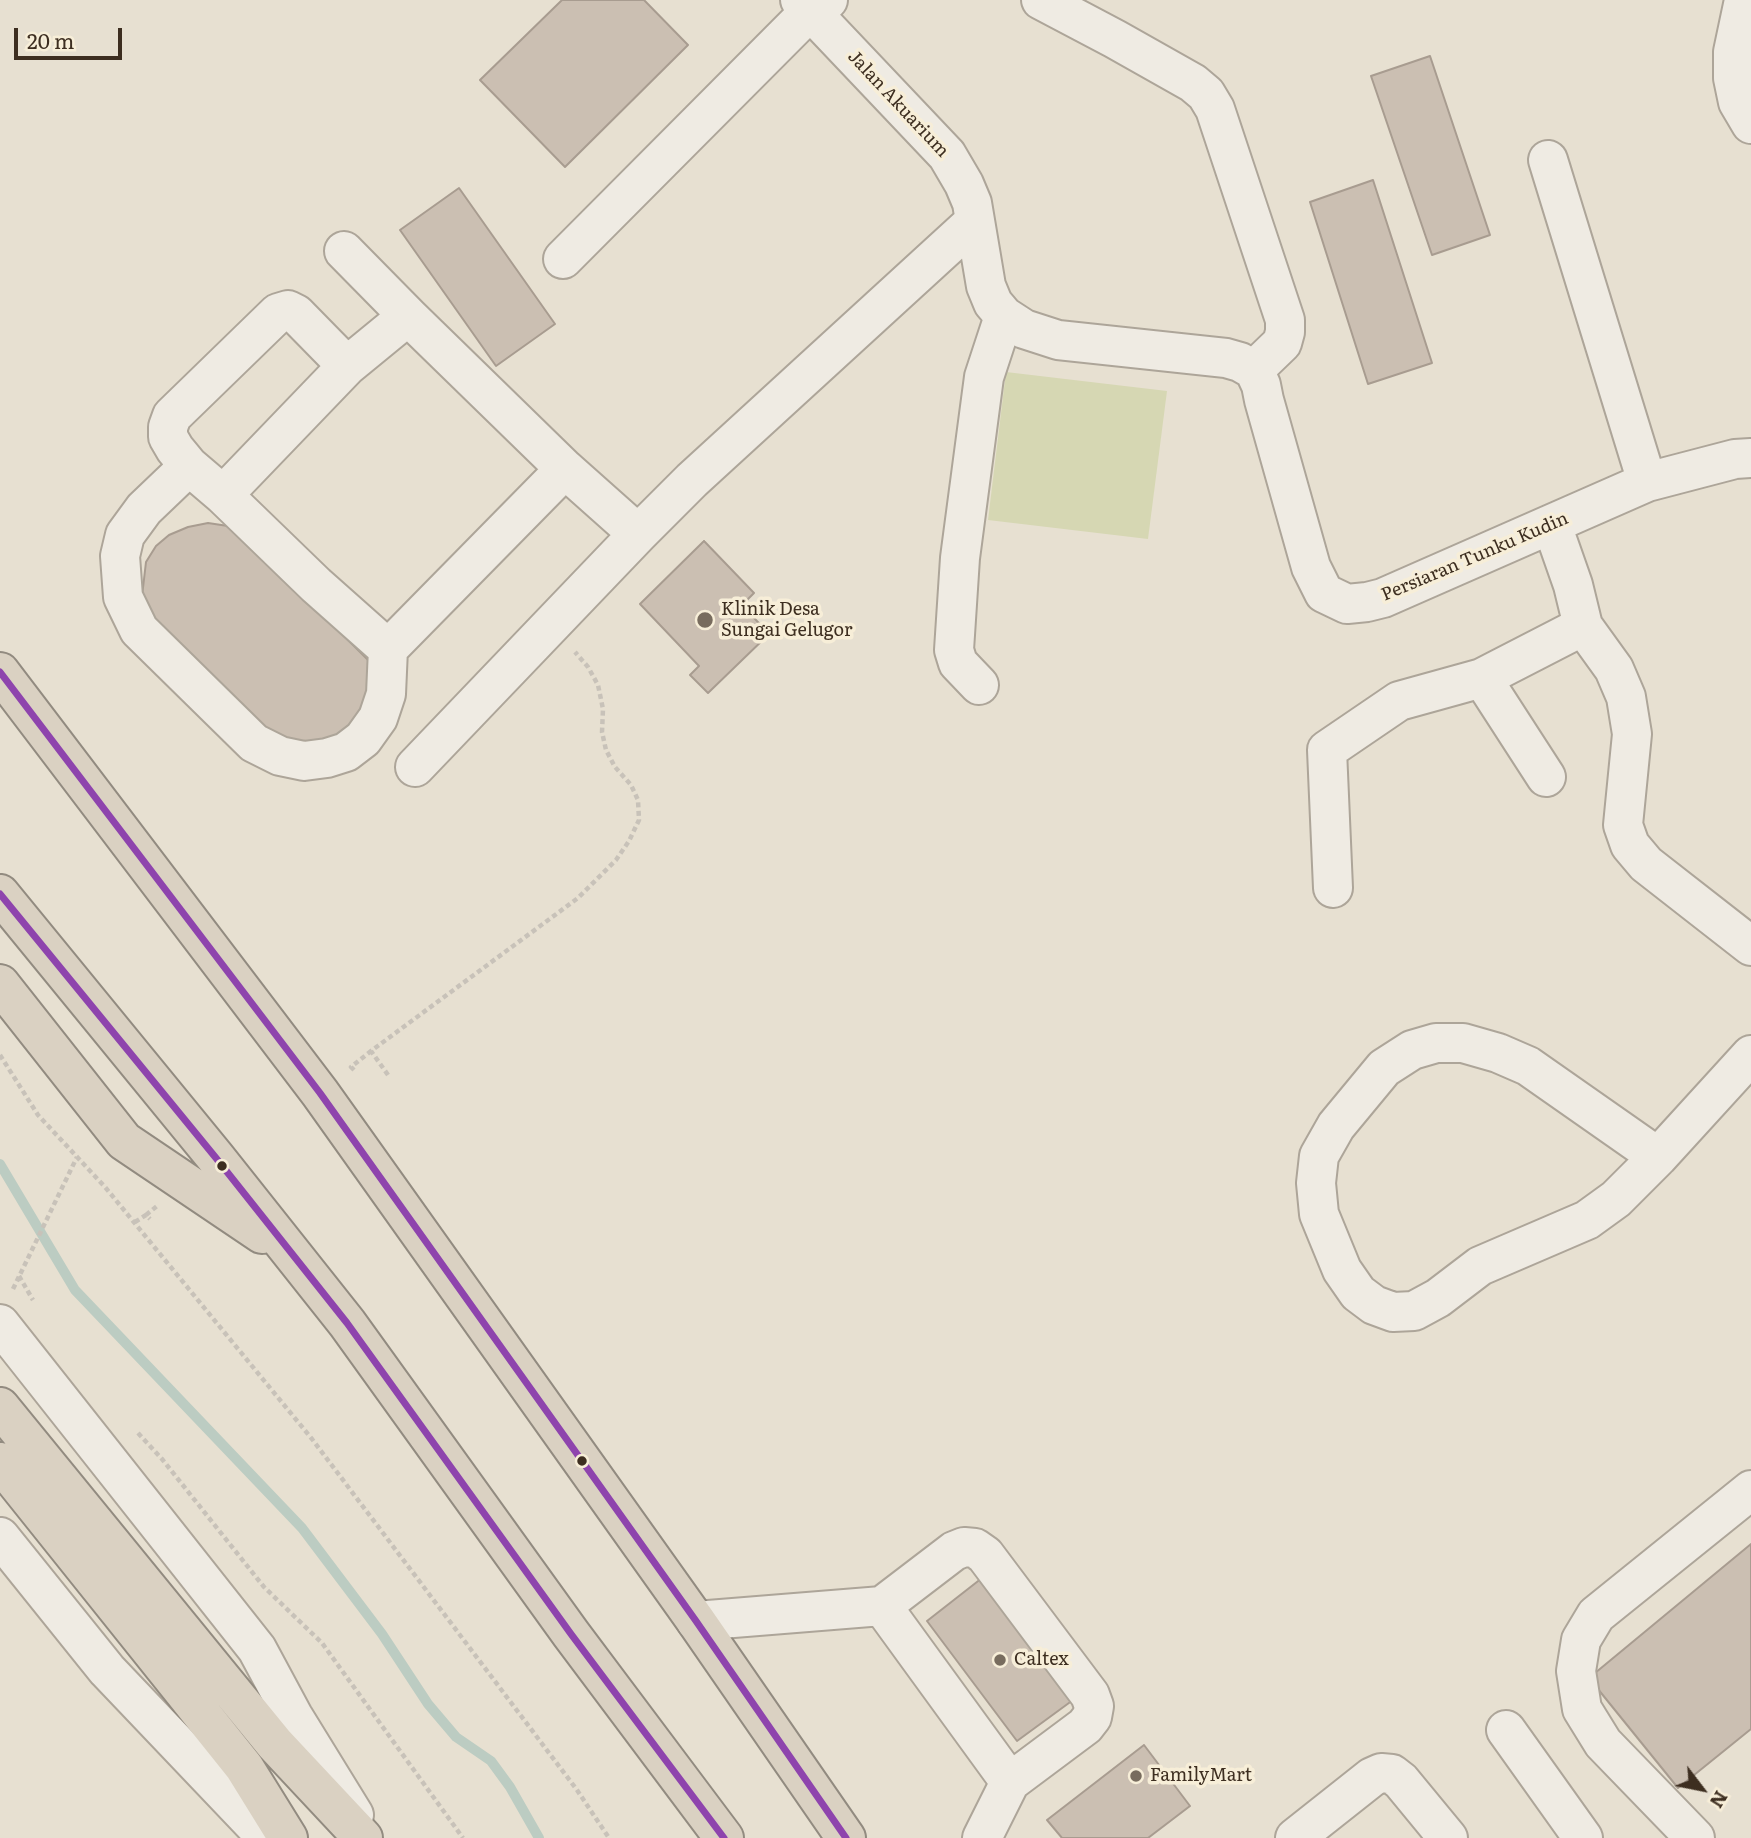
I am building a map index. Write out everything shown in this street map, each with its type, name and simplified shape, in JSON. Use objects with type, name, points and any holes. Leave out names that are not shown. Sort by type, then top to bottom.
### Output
[{"type":"highway","points":[[0,671],[320,1093],[696,1621],[846,1838]]},
{"type":"highway","points":[[0,894],[347,1323],[571,1634],[724,1838]]},
{"type":"highway","points":[[0,984],[124,1141],[293,1254]]},
{"type":"highway","points":[[0,1408],[275,1744],[365,1838]]},
{"type":"highway","points":[[0,1462],[244,1767],[288,1838]]},
{"type":"street","points":[[975,221],[981,265],[993,303],[1004,316],[1024,329],[1058,340],[1226,358],[1254,370],[1282,343],[1285,320],[1215,109],[1206,94],[1193,83],[1115,38],[1041,0]]},
{"type":"street","points":[[1744,0],[1733,52],[1733,78],[1738,102],[1751,124]]},
{"type":"street","points":[[563,259],[812,4]]},
{"type":"street","name":"Jalan Akuarium","points":[[812,4],[947,155],[964,184],[972,203],[975,221]]},
{"type":"street","points":[[1548,160],[1647,482]]},
{"type":"street","points":[[415,767],[692,480],[975,221]]},
{"type":"street","points":[[344,251],[565,469],[638,534]]},
{"type":"street","points":[[347,366],[296,314],[288,310],[278,313],[172,416],[168,437],[189,466],[388,649]]},
{"type":"street","points":[[223,495],[347,366],[408,316]]},
{"type":"street","points":[[979,685],[958,663],[954,650],[959,571],[984,377],[1004,316]]},
{"type":"street","name":"Persiaran Tunku Kudin","points":[[1254,370],[1261,385],[1311,567],[1324,593],[1347,604],[1383,598],[1647,482],[1735,459],[1751,458]]},
{"type":"street","points":[[189,466],[144,509],[125,535],[120,556],[123,597],[139,631],[254,743],[280,756],[304,761],[346,752],[363,740],[378,718],[386,694],[388,649],[565,469]]},
{"type":"street","points":[[1552,525],[1573,585],[1583,626],[1614,669],[1626,697],[1632,734],[1623,825],[1630,845],[1646,864],[1751,946]]},
{"type":"street","points":[[1333,888],[1327,750],[1399,701],[1482,678],[1583,626]]},
{"type":"street","points":[[1482,678],[1546,777]]},
{"type":"street","points":[[1658,1157],[1528,1066],[1498,1053],[1463,1043],[1436,1043],[1412,1049],[1384,1068],[1336,1126],[1320,1156],[1315,1183],[1319,1214],[1342,1269],[1359,1293],[1374,1306],[1393,1312],[1413,1311],[1438,1298],[1479,1266],[1587,1220],[1616,1199],[1658,1157],[1751,1055]]},
{"type":"street","points":[[5,1310],[257,1649],[365,1838]]},
{"type":"street","points":[[1695,1838],[1603,1742],[1582,1709],[1576,1671],[1581,1640],[1597,1615],[1751,1489]]},
{"type":"street","points":[[0,1537],[107,1670],[267,1838]]},
{"type":"street","points":[[696,1621],[882,1605],[954,1551],[964,1547],[975,1548],[985,1555],[1090,1695],[1094,1706],[1092,1717],[1085,1726],[1010,1782],[982,1838]]},
{"type":"street","points":[[882,1605],[1010,1782]]},
{"type":"street","points":[[1506,1730],[1583,1838]]},
{"type":"street","points":[[1295,1838],[1372,1777],[1381,1773],[1392,1774],[1401,1781],[1448,1838]]},
{"type":"path","points":[[358,1076],[351,1067],[578,898],[616,860],[639,820],[638,800],[631,785],[615,767],[606,750],[598,685],[588,667],[551,625]]},
{"type":"path","points":[[371,1051],[388,1075]]},
{"type":"path","points":[[0,1055],[38,1115],[135,1222],[312,1439],[577,1790],[610,1838]]},
{"type":"path","points":[[5,1310],[76,1157]]},
{"type":"path","points":[[135,1222],[146,1215],[150,1219]]},
{"type":"path","points":[[19,1276],[37,1308]]},
{"type":"path","points":[[134,1428],[264,1587],[322,1643],[463,1838]]},
{"type":"green space","points":[[1006,372],[1167,391],[1148,539],[988,520]]},
{"type":"building","points":[[562,0],[644,0],[688,45],[565,167],[480,80]]},
{"type":"building","points":[[1430,56],[1490,235],[1432,255],[1371,76]]},
{"type":"building","points":[[1373,180],[1432,363],[1368,384],[1310,202]]},
{"type":"building","points":[[459,188],[555,324],[496,366],[400,230]]},
{"type":"building","points":[[208,523],[228,526],[244,536],[375,667],[353,738],[281,753],[141,605],[146,562],[156,546],[169,535]]},
{"type":"building","name":"Klinik Desa Sungai Gelugor","points":[[704,541],[754,593],[742,605],[769,634],[708,693],[690,675],[699,666],[640,604]]},
{"type":"building","points":[[1751,1544],[1751,1729],[1678,1788],[1589,1678]]},
{"type":"building","name":"Caltex","points":[[982,1578],[1073,1700],[1017,1741],[927,1621]]},
{"type":"building","name":"FamilyMart","points":[[1144,1745],[1190,1806],[1148,1838],[1062,1838],[1047,1820]]},
{"type":"waterway","points":[[0,1164],[75,1290],[302,1528],[382,1634],[428,1704],[456,1737],[491,1761],[510,1787],[539,1838]]},
{"type":"transit line","points":[[0,672],[320,1093],[696,1621],[846,1838]]},
{"type":"transit line","points":[[0,894],[347,1323],[571,1634],[724,1838]]},
{"type":"place","name":"Klinik Desa Sungai Gelugor","points":[[705,620]]},
{"type":"place","name":"Caltex","points":[[1000,1660]]},
{"type":"place","name":"FamilyMart","points":[[1136,1776]]}]
